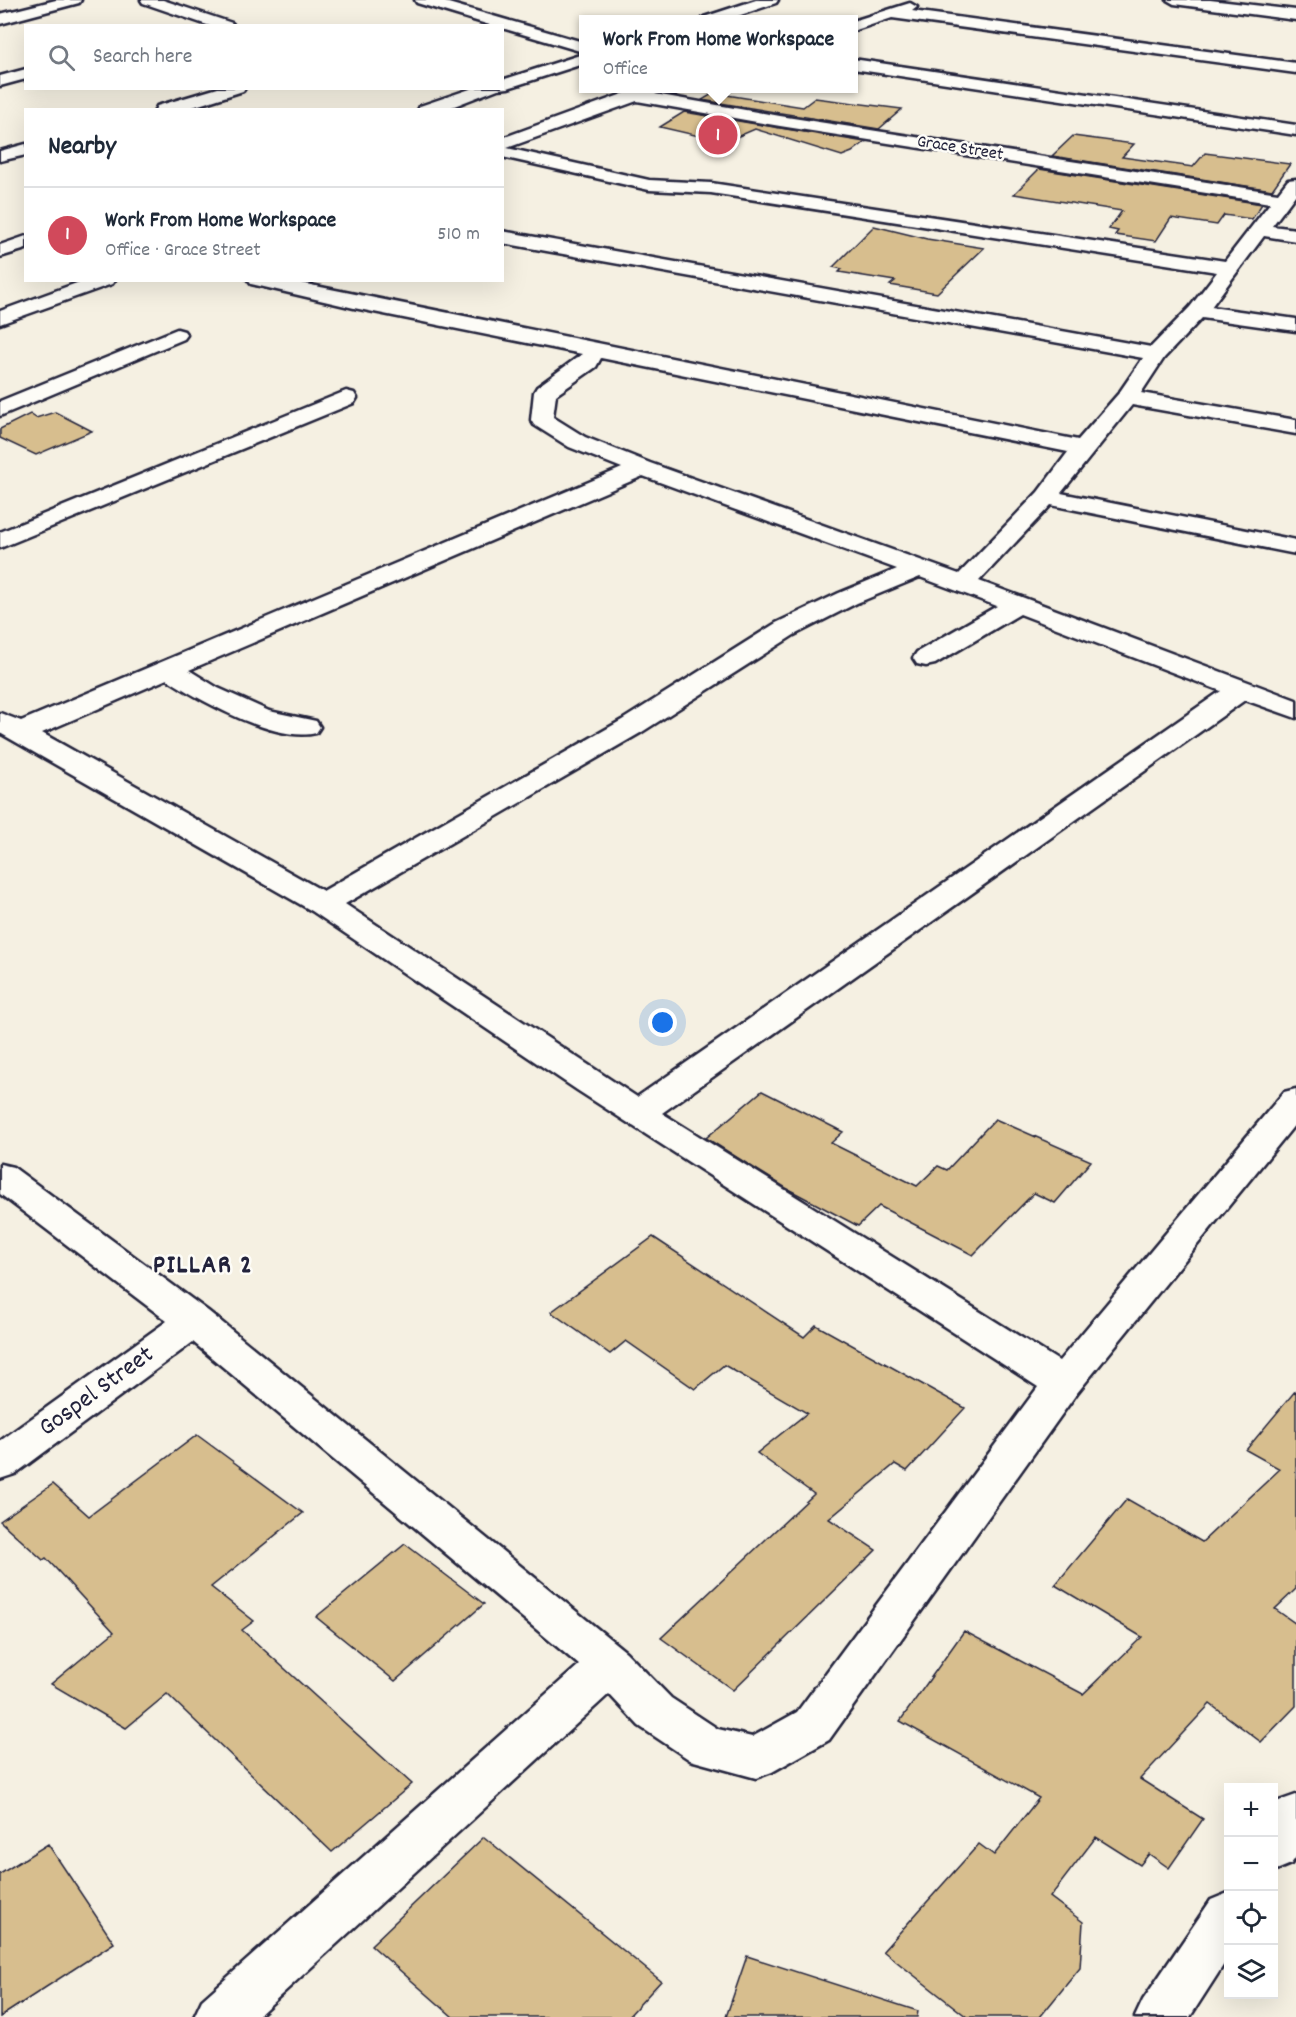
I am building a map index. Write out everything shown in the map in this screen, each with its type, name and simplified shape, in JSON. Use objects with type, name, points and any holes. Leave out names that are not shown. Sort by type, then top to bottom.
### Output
[{"type":"street","points":[[0,19],[74,0]]},
{"type":"street","points":[[148,0],[215,24]]},
{"type":"street","points":[[422,0],[579,46]]},
{"type":"street","points":[[724,15],[771,0]]},
{"type":"street","points":[[858,24],[929,0]]},
{"type":"street","points":[[1174,0],[1296,15]]},
{"type":"street","points":[[464,12],[493,3]]},
{"type":"street","points":[[890,14],[1296,68]]},
{"type":"street","points":[[504,84],[579,60]]},
{"type":"street","points":[[858,65],[1296,130]]},
{"type":"street","points":[[0,81],[24,75]]},
{"type":"street","points":[[170,108],[230,90]]},
{"type":"street","points":[[448,90],[468,96]]},
{"type":"street","points":[[432,108],[485,90]]},
{"type":"street","points":[[504,143],[645,93]]},
{"type":"street","name":"Grace Street","points":[[638,96],[780,121],[1289,191]]},
{"type":"street","points":[[0,156],[24,150]]},
{"type":"street","points":[[504,152],[649,185],[711,188],[1231,268]]},
{"type":"street","points":[[963,584],[1046,497],[1083,448],[1127,397],[1156,354],[1197,311],[1289,191]]},
{"type":"street","points":[[1259,230],[1296,235]]},
{"type":"street","points":[[504,237],[1156,354]]},
{"type":"street","points":[[0,251],[24,243]]},
{"type":"street","points":[[0,318],[99,282]]},
{"type":"street","points":[[267,282],[595,351],[1083,448]]},
{"type":"street","points":[[1197,311],[1296,325]]},
{"type":"street","points":[[0,409],[177,335]]},
{"type":"street","points":[[595,351],[588,362],[545,392],[542,420],[577,442],[1296,710]]},
{"type":"street","points":[[1127,397],[1296,427]]},
{"type":"street","points":[[0,541],[346,399]]},
{"type":"street","points":[[10,726],[169,669],[642,468]]},
{"type":"street","points":[[1046,497],[1296,547]]},
{"type":"street","points":[[323,904],[604,743],[785,629],[848,598],[918,568]]},
{"type":"street","points":[[927,658],[1017,605]]},
{"type":"street","points":[[169,669],[208,694],[261,718],[306,727]]},
{"type":"street","points":[[638,1113],[1241,690]]},
{"type":"street","points":[[10,726],[323,904],[638,1113],[1063,1383]]},
{"type":"street","points":[[0,1176],[194,1322],[610,1665],[655,1712],[706,1746],[756,1758],[813,1726],[1063,1383],[1296,1100]]},
{"type":"street","name":"Gospel Street","points":[[0,1463],[194,1322]]},
{"type":"street","points":[[220,2017],[610,1665]]},
{"type":"street","points":[[1278,1843],[1296,1816]]},
{"type":"street","points":[[1161,2017],[1224,1922]]},
{"type":"building","points":[[714,93],[803,107],[815,98],[902,109],[879,129],[702,100]]},
{"type":"building","points":[[684,112],[865,142],[842,156],[755,129],[725,142],[660,127]]},
{"type":"building","points":[[1073,136],[1134,144],[1122,157],[1193,167],[1205,153],[1290,164],[1272,190],[1052,156]]},
{"type":"building","points":[[1039,169],[1262,204],[1252,219],[1224,215],[1217,225],[1171,218],[1156,241],[1115,235],[1118,231],[1109,229],[1122,211],[1014,194]]},
{"type":"building","points":[[874,226],[927,239],[984,248],[937,293],[890,285],[895,281],[839,272],[842,269],[833,267]]},
{"type":"building","points":[[55,412],[92,431],[36,455],[0,438],[0,429],[30,414],[36,418]]},
{"type":"building","points":[[762,1091],[843,1132],[831,1143],[917,1186],[938,1166],[947,1170],[995,1119],[1091,1161],[1055,1203],[1034,1193],[973,1255],[879,1206],[858,1226],[786,1188],[706,1138]]},
{"type":"building","points":[[653,1237],[804,1337],[816,1325],[965,1408],[907,1471],[895,1464],[829,1519],[876,1550],[733,1690],[661,1638],[814,1494],[757,1453],[807,1413],[724,1365],[695,1389],[626,1341],[610,1354],[551,1312]]},
{"type":"building","points":[[1296,1390],[1296,1589],[1275,1609],[1296,1624],[1296,1706],[1261,1742],[1210,1704],[1140,1779],[1203,1819],[1169,1868],[1149,1854],[1140,1865],[1096,1837],[1050,1897],[1083,1922],[1080,1968],[1040,2017],[967,2017],[883,1951],[979,1844],[994,1855],[1039,1798],[900,1721],[964,1631],[1083,1694],[1142,1637],[1055,1585],[1127,1499],[1202,1542],[1280,1469],[1246,1450]]},
{"type":"building","points":[[197,1435],[303,1513],[211,1587],[254,1621],[242,1630],[412,1784],[332,1852],[167,1694],[126,1728],[51,1684],[114,1632],[46,1558],[43,1560],[0,1521],[53,1484],[89,1516]]},
{"type":"building","points":[[405,1544],[484,1604],[395,1681],[316,1617]]},
{"type":"building","points":[[484,1837],[661,1981],[628,2017],[453,2017],[371,1945]]},
{"type":"building","points":[[48,1844],[114,1943],[0,2017],[0,1874]]},
{"type":"building","points":[[747,1956],[918,2011],[917,2017],[726,2017]]},
{"type":"place","name":"Work From Home Workspace","points":[[718,135]]},
{"type":"district","name":"PILLAR 2","points":[[203,1266]]}]
